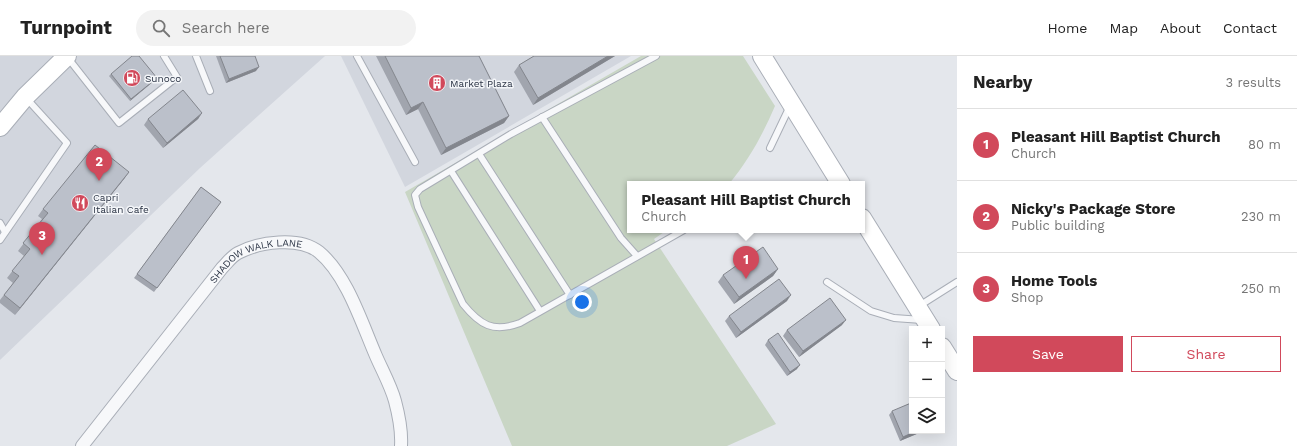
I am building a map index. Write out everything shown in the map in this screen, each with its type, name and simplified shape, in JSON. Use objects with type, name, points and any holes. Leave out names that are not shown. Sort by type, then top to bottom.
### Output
[{"type":"main road","points":[[0,128],[25,97],[67,56]]},
{"type":"main road","points":[[762,56],[839,181]]},
{"type":"main road","points":[[865,223],[925,319]]},
{"type":"main road","points":[[945,352],[957,371]]},
{"type":"street","name":"SHADOW WALK LANE","points":[[82,446],[222,268],[236,254],[265,242],[291,243],[305,246],[318,251],[333,266],[346,288],[395,399],[402,430],[401,446]]},
{"type":"lane","points":[[67,56],[119,123],[177,77],[164,56]]},
{"type":"lane","points":[[196,56],[210,91]]},
{"type":"lane","points":[[357,56],[414,162]]},
{"type":"lane","points":[[656,56],[542,117],[420,189],[415,196],[418,207],[462,304],[473,316],[484,324],[494,327],[508,327],[540,311],[679,233]]},
{"type":"lane","points":[[0,240],[3,232],[68,143],[25,97]]},
{"type":"lane","points":[[770,148],[791,103]]},
{"type":"lane","points":[[542,117],[621,238],[637,256]]},
{"type":"lane","points":[[479,154],[570,294]]},
{"type":"lane","points":[[451,171],[540,311]]},
{"type":"lane","points":[[0,223],[3,232]]},
{"type":"lane","points":[[827,282],[871,311],[894,318],[925,319],[957,282]]},
{"type":"shaded area","points":[[0,56],[325,56],[200,168],[0,360]]},
{"type":"shaded area","points":[[341,56],[631,56],[405,187]]},
{"type":"green space","points":[[641,56],[743,56],[775,106],[766,127],[743,166],[731,181],[627,181],[627,233],[663,233],[654,239],[776,424],[727,446],[512,446],[405,192]]},
{"type":"building","name":"Sunoco","points":[[132,56],[139,56],[157,78],[131,99],[111,74]]},
{"type":"building","points":[[220,56],[255,56],[259,67],[229,79]]},
{"type":"building","name":"Market Plaza","points":[[385,56],[479,56],[509,116],[446,148],[423,102],[411,108]]},
{"type":"building","points":[[534,56],[608,56],[538,98],[519,65]]},
{"type":"building","points":[[183,90],[202,113],[167,143],[148,119]]},
{"type":"building","points":[[95,145],[129,172],[20,308],[4,295],[19,276],[12,271],[30,249],[23,243],[48,213],[43,209]]},
{"type":"building","points":[[201,187],[221,202],[157,288],[137,274]]},
{"type":"building","points":[[763,247],[778,269],[739,297],[723,275]]},
{"type":"building","points":[[779,279],[791,295],[741,332],[729,316]]},
{"type":"building","points":[[830,298],[846,320],[803,351],[787,330]]},
{"type":"building","points":[[778,333],[800,365],[790,372],[768,340]]},
{"type":"building","points":[[909,404],[910,434],[903,437],[892,411]]},
{"type":"place","name":"Sunoco","points":[[132,78]]},
{"type":"place","name":"Market Plaza","points":[[437,83]]},
{"type":"place","name":"Nicky's Package Store","points":[[99,181]]},
{"type":"place","name":"Capri Italian Cafe","points":[[80,203]]},
{"type":"place","name":"Home Tools","points":[[42,255]]},
{"type":"place","name":"Pleasant Hill Baptist Church","points":[[746,279]]}]
